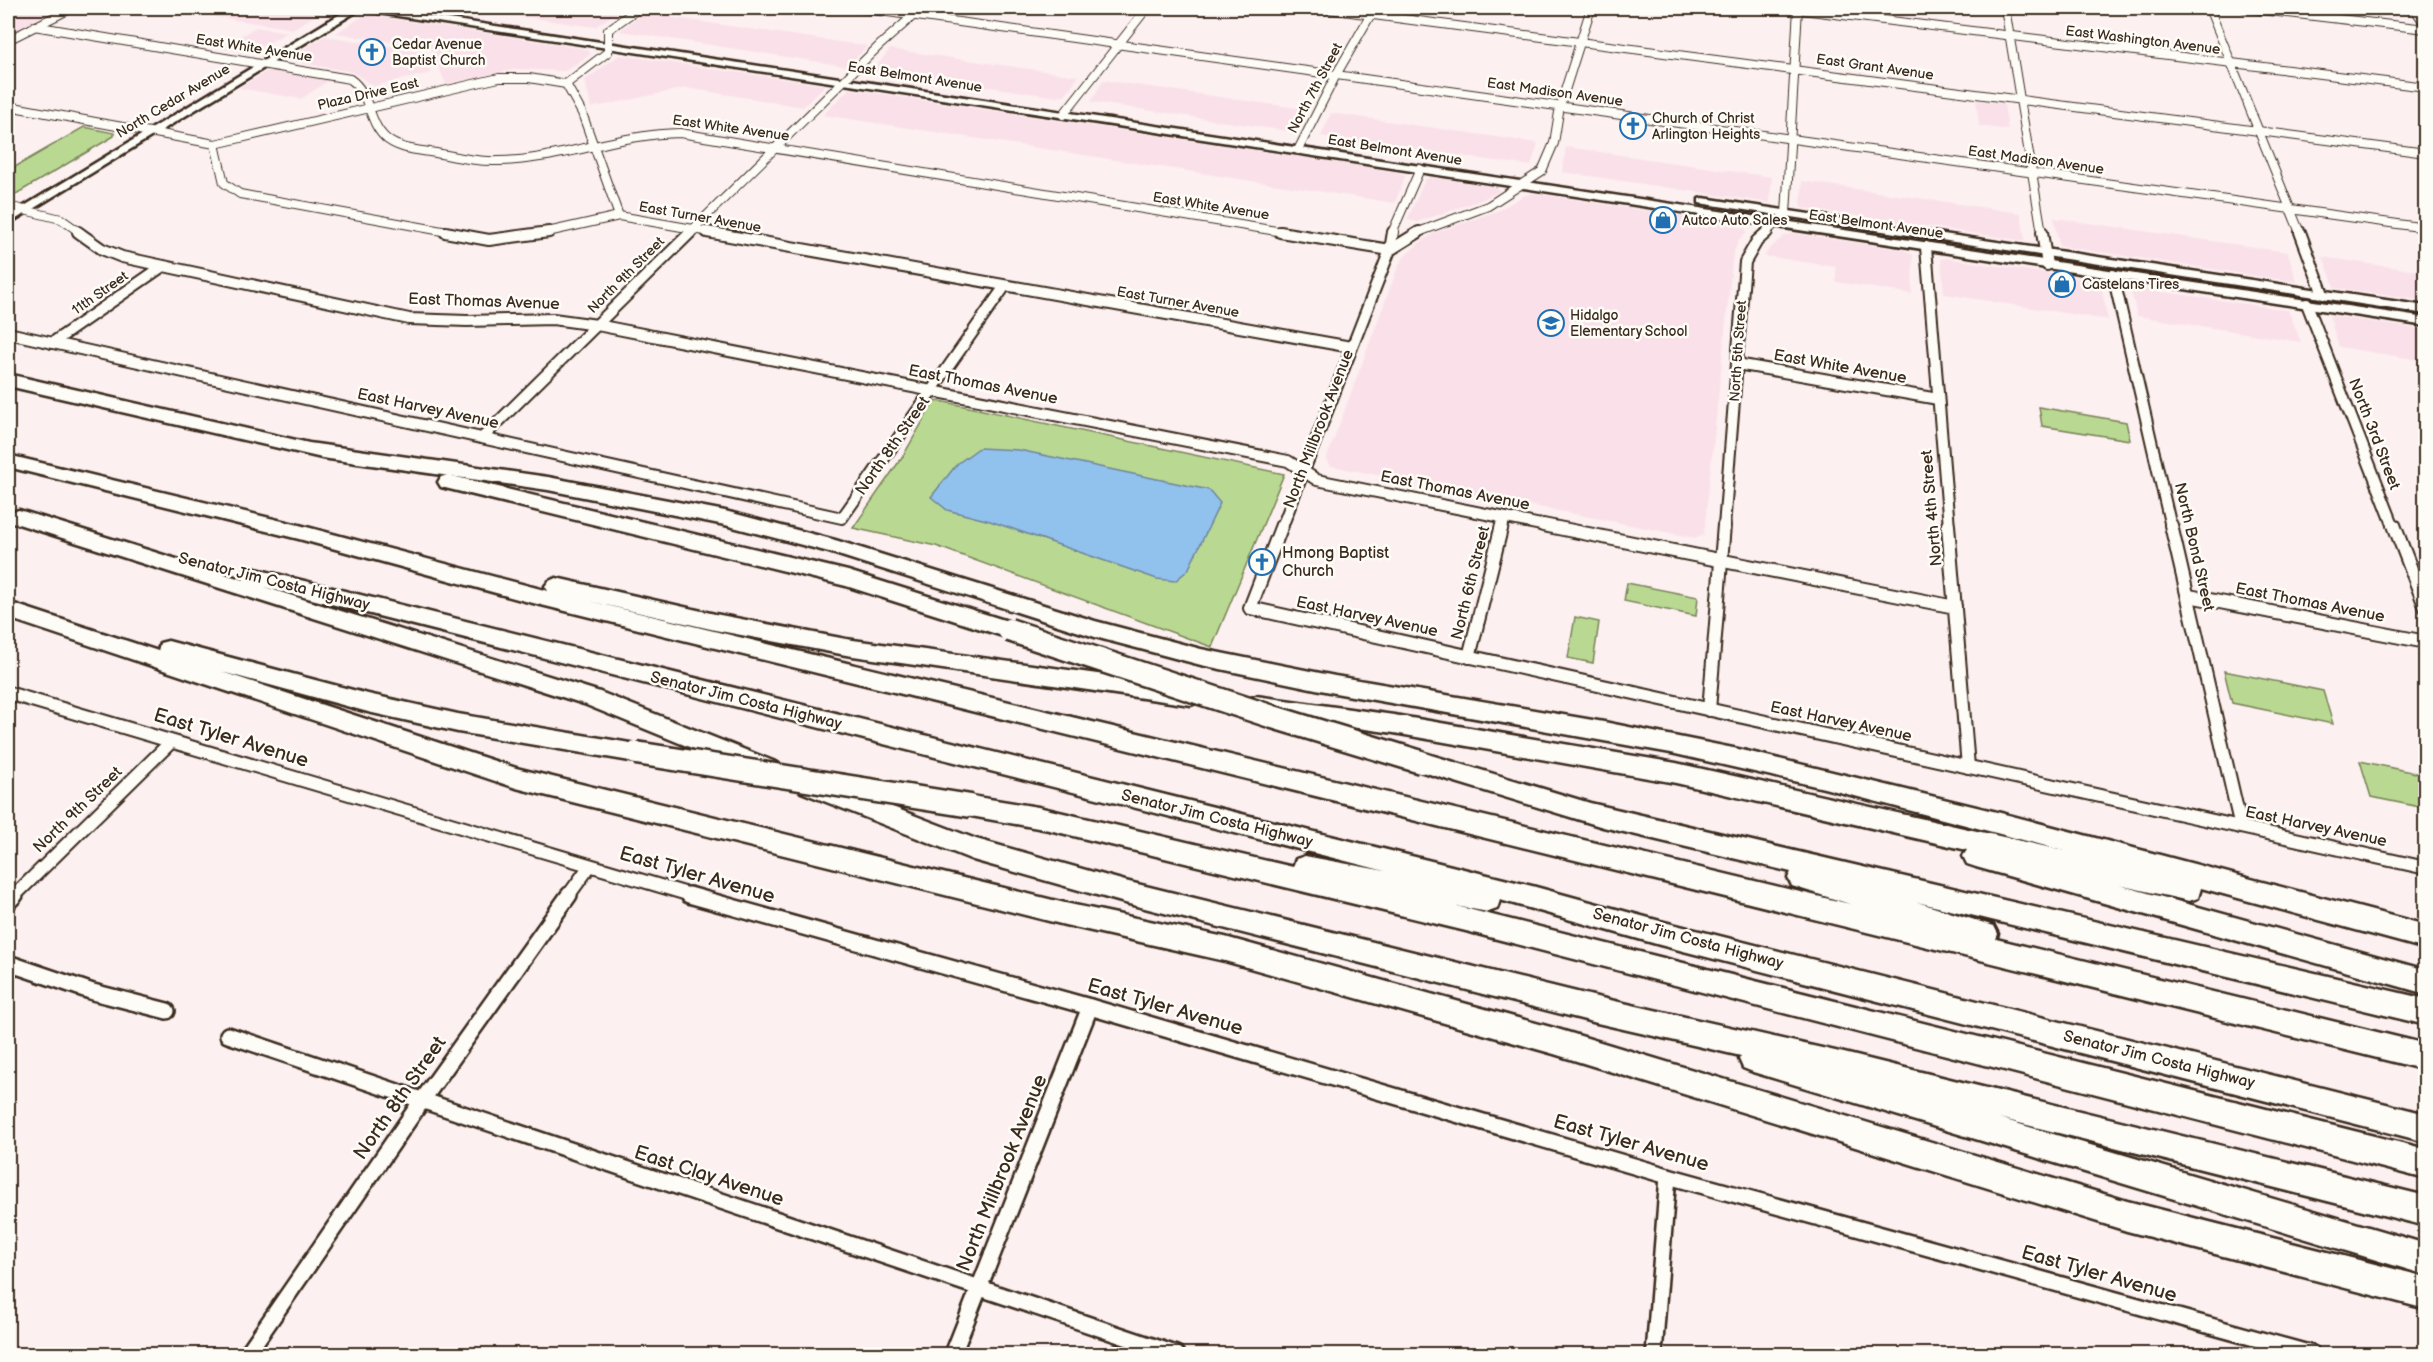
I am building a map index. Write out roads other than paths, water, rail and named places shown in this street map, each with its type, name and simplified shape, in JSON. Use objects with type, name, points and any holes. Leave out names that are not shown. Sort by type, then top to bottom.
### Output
[{"type":"highway","points":[[8,380],[309,449],[849,579],[1262,714],[2230,1009]]},
{"type":"highway","points":[[309,449],[562,486],[714,515],[841,549],[1048,615],[1153,645],[1267,671],[1612,732],[1738,758],[2426,938]]},
{"type":"highway","points":[[8,461],[299,532],[525,593],[834,670],[1683,874],[2426,1057]]},
{"type":"highway","points":[[13,516],[592,698],[914,827],[999,857],[1125,892],[1598,1010],[1844,1066],[2426,1211]]},
{"type":"highway","name":"Senator Jim Costa Highway","points":[[13,516],[1520,894],[1660,933],[2426,1128]]},
{"type":"highway","points":[[299,532],[536,581],[715,622],[846,647],[1394,724],[1688,776],[2426,943]]},
{"type":"highway","points":[[8,605],[377,705],[469,725],[1038,817],[1660,933]]},
{"type":"highway","points":[[8,610],[516,778],[1054,911],[1236,952],[1554,1041],[2127,1216],[2426,1293]]},
{"type":"highway","points":[[1534,749],[1867,827],[2426,982]]},
{"type":"highway","points":[[1590,813],[2426,1012]]},
{"type":"highway","points":[[1038,817],[1466,920],[2426,1164]]},
{"type":"highway","points":[[1598,1010],[1862,1093],[2426,1260]]},
{"type":"main road","name":"North Cedar Avenue","points":[[8,221],[356,8]]},
{"type":"main road","name":"East Belmont Avenue","points":[[361,8],[608,41],[1300,146],[1537,176],[1786,214],[2046,259],[2113,275],[2426,322]]},
{"type":"main road","name":"East Belmont Avenue","points":[[420,8],[608,41]]},
{"type":"main road","name":"East Belmont Avenue","points":[[1300,146],[1420,169],[1926,247],[2227,280],[2426,310]]},
{"type":"main road","points":[[2113,275],[2114,271],[2119,270],[2177,278],[2227,280]]},
{"type":"street","points":[[8,40],[72,8]]},
{"type":"street","points":[[619,216],[582,113],[566,84],[608,52],[608,30],[639,8]]},
{"type":"street","name":"East Madison Avenue","points":[[859,8],[2426,228]]},
{"type":"street","name":"North 9th Street","points":[[482,438],[880,45],[922,8]]},
{"type":"street","points":[[1067,110],[1147,8]]},
{"type":"street","name":"East Grant Avenue","points":[[1320,8],[1373,11],[1581,42],[2426,153]]},
{"type":"street","points":[[1390,250],[1423,229],[1488,206],[1542,171],[1554,143],[1560,106],[1591,8]]},
{"type":"street","name":"East Washington Avenue","points":[[1786,8],[2426,87]]},
{"type":"street","points":[[1786,214],[1798,8]]},
{"type":"street","points":[[2005,8],[2046,259]]},
{"type":"street","points":[[2209,8],[2323,294]]},
{"type":"street","points":[[2244,8],[2426,27]]},
{"type":"street","points":[[2414,8],[2426,27]]},
{"type":"street","name":"North 7th Street","points":[[1300,146],[1336,75],[1373,11]]},
{"type":"street","name":"East White Avenue","points":[[34,26],[350,79],[363,87],[378,131],[393,143],[475,160],[493,162],[530,159],[632,136],[666,132],[694,134],[1390,250]]},
{"type":"street","name":"Plaza Drive East","points":[[215,144],[499,78],[529,78],[566,84]]},
{"type":"street","points":[[8,106],[215,144]]},
{"type":"street","name":"East Turner Avenue","points":[[215,144],[224,183],[240,194],[466,237],[489,240],[531,236],[619,216],[1351,347]]},
{"type":"street","name":"North Millbrook Avenue","points":[[1250,608],[1390,250],[1390,238],[1420,169]]},
{"type":"street","name":"East Thomas Avenue","points":[[8,206],[61,219],[102,249],[122,257],[409,318],[467,321],[553,319],[597,325],[1288,461],[1317,480],[1955,608]]},
{"type":"street","name":"North 5th Street","points":[[1709,710],[1745,262],[1757,241],[1786,214]]},
{"type":"street","name":"North 4th Street","points":[[1926,247],[1968,767]]},
{"type":"street","name":"11th Street","points":[[52,343],[163,266]]},
{"type":"street","name":"North Bond Street","points":[[2113,275],[2241,827]]},
{"type":"street","name":"North 8th Street","points":[[842,518],[1005,286]]},
{"type":"street","name":"North 3rd Street","points":[[2307,304],[2426,608]]},
{"type":"street","name":"East Harvey Avenue","points":[[8,333],[842,518]]},
{"type":"street","name":"East White Avenue","points":[[1737,364],[1938,399]]},
{"type":"street","name":"North 6th Street","points":[[1469,657],[1504,518]]},
{"type":"street","name":"East Thomas Avenue","points":[[2189,596],[2426,642]]},
{"type":"street","name":"East Harvey Avenue","points":[[1250,608],[2426,868]]},
{"type":"street","name":"East Tyler Avenue","points":[[8,693],[590,867],[1090,1007],[1668,1176],[2312,1354]]},
{"type":"street","name":"North 9th Street","points":[[8,902],[171,742]]},
{"type":"street","name":"North 8th Street","points":[[247,1354],[422,1102],[590,867]]},
{"type":"street","points":[[8,963],[93,992],[167,1011]]},
{"type":"street","name":"North Millbrook Avenue","points":[[953,1354],[1090,1007]]},
{"type":"street","name":"East Clay Avenue","points":[[228,1035],[1176,1354]]},
{"type":"street","points":[[1654,1354],[1668,1176]]},
{"type":"water","points":[[979,448],[1019,450],[1209,490],[1220,503],[1188,570],[1175,581],[1157,579],[990,521],[947,510],[931,497],[957,464]]},
{"type":"place","name":"Cedar Avenue Baptist Church","points":[[372,52]]},
{"type":"place","name":"Church of Christ Arlington Heights","points":[[1633,126]]},
{"type":"place","name":"Autco Auto Sales","points":[[1663,220]]},
{"type":"place","name":"Castelans Tires","points":[[2062,284]]},
{"type":"place","name":"Hidalgo Elementary School","points":[[1551,323]]},
{"type":"place","name":"Hmong Baptist Church","points":[[1262,562]]}]
